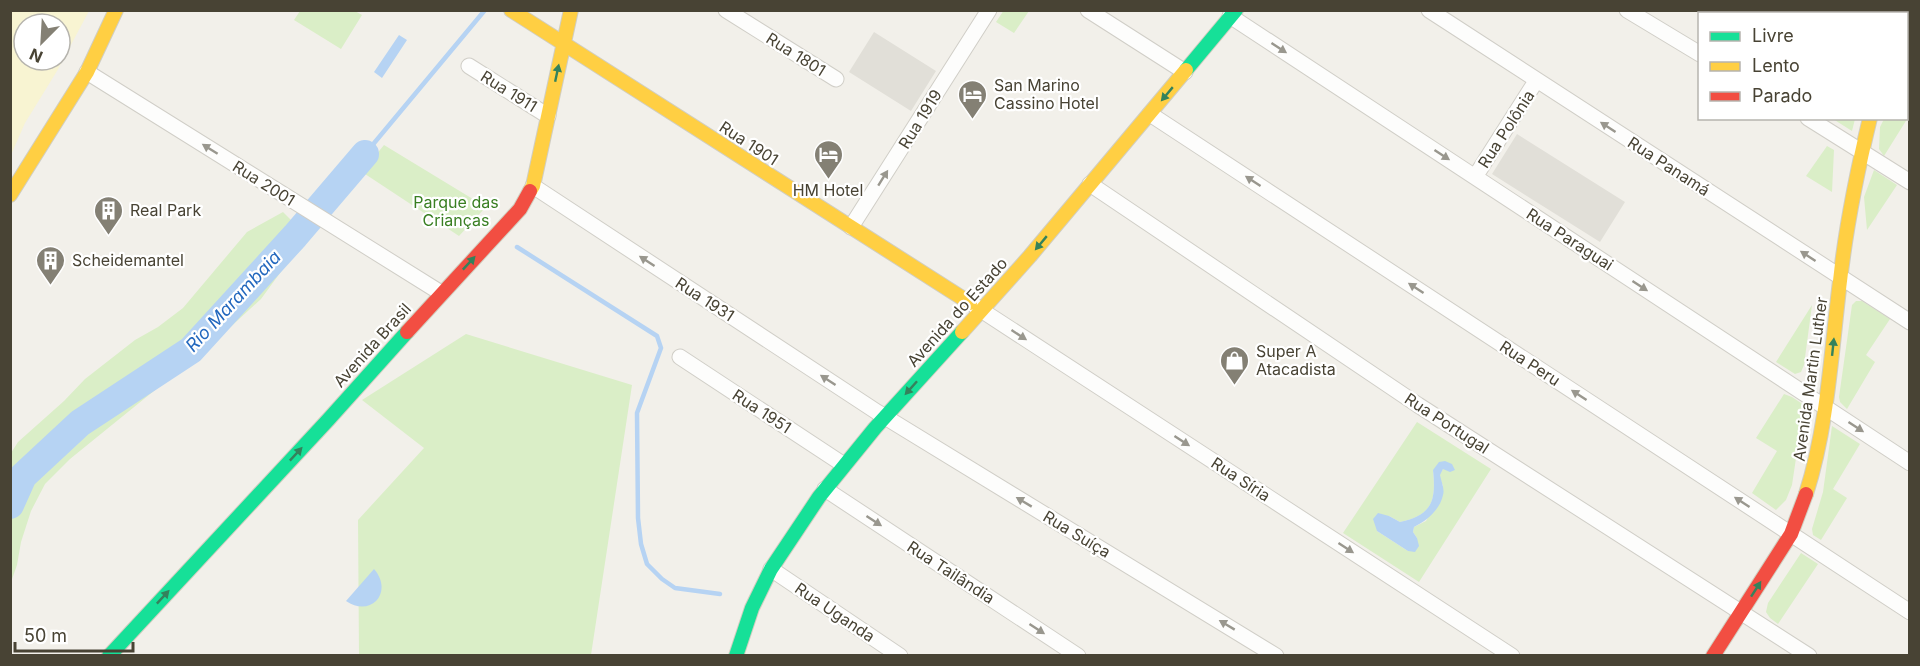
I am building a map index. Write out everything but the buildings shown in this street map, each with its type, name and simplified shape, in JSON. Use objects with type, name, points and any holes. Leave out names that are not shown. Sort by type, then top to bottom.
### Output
[{"type":"main road","points":[[10,195],[87,72],[116,10]]},
{"type":"main road","name":"Rua 1901","points":[[511,10],[975,306]]},
{"type":"main road","name":"Avenida Brasil","points":[[111,655],[520,209],[533,186],[571,10]]},
{"type":"main road","name":"Avenida do Estado","points":[[736,656],[752,608],[784,547],[881,415],[975,306],[1030,256],[1233,13]]},
{"type":"main road","name":"Avenida Martin Luther","points":[[1713,656],[1791,534],[1812,481],[1826,408],[1840,277],[1870,120]]},
{"type":"street","name":"Rua 1801","points":[[726,10],[836,79]]},
{"type":"street","name":"Rua 1919","points":[[851,227],[989,10]]},
{"type":"street","points":[[1088,10],[1185,72]]},
{"type":"street","name":"Rua Panamá","points":[[1429,10],[1910,322]]},
{"type":"street","points":[[1627,10],[1698,53]]},
{"type":"street","name":"Rua Paraguai","points":[[1233,13],[1475,177],[1910,463]]},
{"type":"street","name":"Rua 1911","points":[[469,66],[548,116]]},
{"type":"street","name":"Rua 2001","points":[[87,72],[441,293]]},
{"type":"street","name":"Rua Polônia","points":[[1475,177],[1536,81]]},
{"type":"street","name":"Rua Peru","points":[[1150,114],[1910,612]]},
{"type":"street","points":[[1811,120],[1910,182]]},
{"type":"street","name":"Rua Portugal","points":[[1090,184],[1418,405],[1808,655]]},
{"type":"street","name":"Rua 1931","points":[[533,186],[881,415]]},
{"type":"street","name":"Rua Síria","points":[[975,306],[1512,656]]},
{"type":"street","name":"Rua 1951","points":[[680,357],[844,465]]},
{"type":"street","name":"Rua Suíça","points":[[881,415],[1276,656]]},
{"type":"street","name":"Rua Tailândia","points":[[825,489],[1078,656]]},
{"type":"street","name":"Rua Uganda","points":[[771,569],[900,656]]},
{"type":"green space","points":[[1004,10],[1029,11],[1014,33],[996,22]]},
{"type":"green space","points":[[300,11],[355,11],[362,15],[341,49],[294,20]]},
{"type":"green space","points":[[1835,120],[1855,120],[1852,131]]},
{"type":"green space","points":[[1884,120],[1906,120],[1884,156],[1879,149],[1880,127]]},
{"type":"green space","name":"Parque das Crianças","points":[[384,145],[486,207],[459,236],[362,172]]},
{"type":"green space","points":[[1827,146],[1834,150],[1832,192],[1806,176]]},
{"type":"green space","points":[[1874,170],[1897,185],[1867,230],[1864,197]]},
{"type":"green space","points":[[283,212],[307,236],[261,299],[213,343],[70,459],[45,484],[31,511],[11,582],[11,453],[18,442],[85,379],[135,340],[158,327],[183,308],[247,232]]},
{"type":"green space","points":[[1856,301],[1862,301],[1890,319],[1866,355],[1875,362],[1847,409],[1840,402],[1839,397],[1852,305]]},
{"type":"green space","points":[[1812,305],[1804,365],[1801,372],[1795,374],[1776,362]]},
{"type":"green space","points":[[466,334],[632,385],[591,655],[359,655],[358,520],[424,448],[362,400]]},
{"type":"green space","points":[[1784,394],[1804,405],[1792,485],[1786,500],[1776,510],[1752,493],[1777,451],[1756,438]]},
{"type":"green space","points":[[1417,422],[1491,469],[1419,582],[1343,533]],"holes":[[[1452,464],[1443,469],[1439,476],[1443,486],[1426,521],[1414,527],[1413,532],[1417,538],[1408,551],[1377,531],[1389,516],[1400,522],[1426,511],[1433,498],[1433,470]]]},
{"type":"green space","points":[[1832,426],[1860,444],[1833,489],[1847,498],[1821,540],[1813,535],[1812,529],[1823,492]]},
{"type":"green space","points":[[1801,553],[1818,564],[1778,624],[1766,612],[1768,603]]},
{"type":"sand","points":[[11,10],[89,11],[72,43],[72,12],[12,12],[12,72],[56,72],[25,123],[11,155]]},
{"type":"shaded area","points":[[874,32],[936,71],[911,111],[849,72]]},
{"type":"shaded area","points":[[1517,134],[1625,202],[1600,242],[1492,174]]},
{"type":"water","points":[[399,35],[407,40],[382,78],[374,72]]},
{"type":"water","points":[[1445,461],[1452,464],[1455,470],[1450,472],[1443,469],[1440,475],[1443,493],[1439,505],[1428,518],[1414,527],[1413,532],[1419,546],[1415,552],[1408,551],[1377,531],[1373,519],[1378,513],[1400,522],[1420,515],[1426,510],[1433,498],[1433,470],[1439,462]]},
{"type":"water","points":[[374,569],[382,586],[377,600],[364,606],[346,601]]},
{"type":"waterway","points":[[365,154],[485,10]]},
{"type":"waterway","name":"Rio Marambaia","points":[[10,505],[23,476],[80,423],[191,350],[295,236],[365,154]]},
{"type":"waterway","name":"Rio Marambaia","points":[[517,247],[657,336],[661,348],[637,413],[638,518],[641,544],[647,564],[675,588],[720,594]]},
{"type":"traffic: fast","points":[[1186,70],[1236,10]]},
{"type":"traffic: fast","points":[[109,656],[407,332]]},
{"type":"traffic: fast","points":[[736,656],[752,608],[771,569],[819,497],[875,428],[962,332]]},
{"type":"traffic: slow","points":[[10,195],[87,72],[116,10]]},
{"type":"traffic: slow","points":[[511,10],[970,303]]},
{"type":"traffic: slow","points":[[530,191],[533,186],[571,10]]},
{"type":"traffic: slow","points":[[962,332],[1030,256],[1186,70]]},
{"type":"traffic: slow","points":[[1806,494],[1824,415],[1845,240],[1870,120]]},
{"type":"traffic: jam","points":[[407,332],[520,209],[530,191]]},
{"type":"traffic: jam","points":[[1713,656],[1791,534],[1806,494]]},
{"type":"place","name":"San Marino Cassino Hotel","points":[[973,120]]},
{"type":"place","name":"HM Hotel","points":[[828,180]]},
{"type":"place","name":"Real Park","points":[[109,236]]},
{"type":"place","name":"Scheidemantel","points":[[51,286]]},
{"type":"place","name":"Super A Atacadista","points":[[1235,386]]}]
